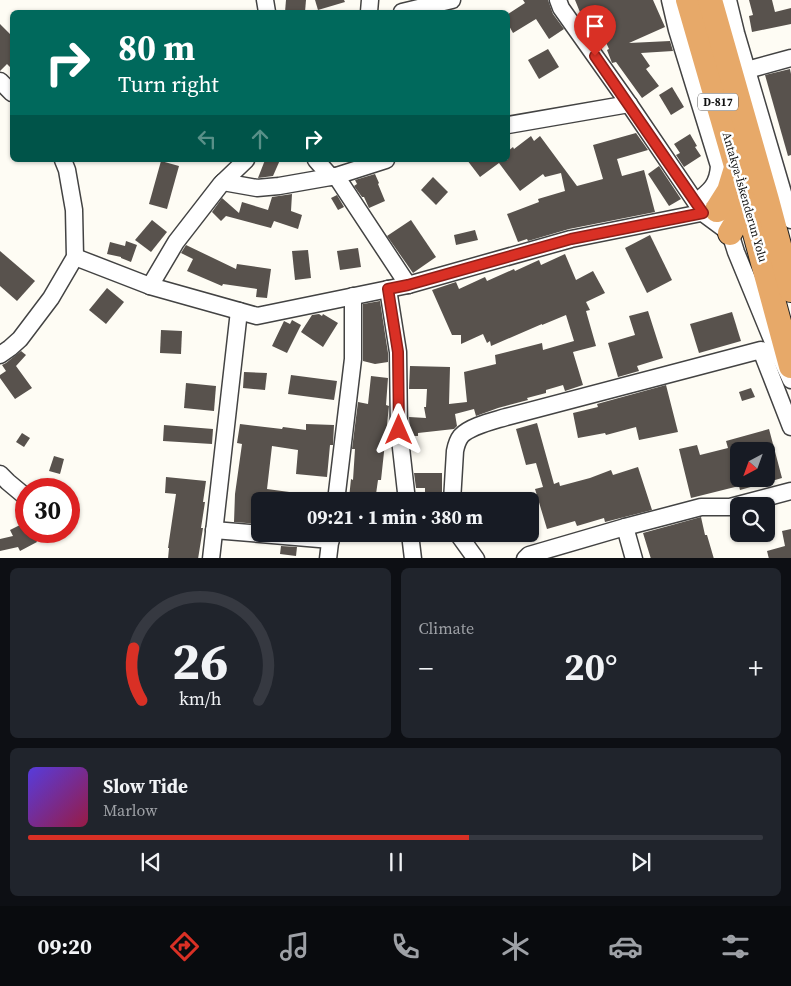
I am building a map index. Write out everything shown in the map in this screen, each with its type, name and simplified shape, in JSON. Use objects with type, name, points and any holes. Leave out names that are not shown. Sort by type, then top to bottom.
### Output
[{"type":"highway","name":"Antakya-İskenderun Yolu","points":[[688,0],[736,168],[757,202],[791,290]]},
{"type":"highway","name":"Antakya-İskenderun Yolu","points":[[710,0],[757,202],[791,366]]},
{"type":"highway","points":[[705,208],[729,191],[736,168]]},
{"type":"highway","points":[[730,233],[757,202]]},
{"type":"street","points":[[410,10],[452,0]]},
{"type":"street","points":[[558,0],[561,8],[705,208],[730,233],[773,342],[791,380]]},
{"type":"street","points":[[670,0],[677,30],[719,166],[714,186],[710,191],[705,208]]},
{"type":"street","points":[[728,0],[791,220]]},
{"type":"street","points":[[747,70],[791,58]]},
{"type":"street","points":[[0,81],[10,91]]},
{"type":"street","points":[[510,125],[629,104]]},
{"type":"street","points":[[0,355],[20,339],[51,298],[75,257],[74,210],[64,162]]},
{"type":"street","points":[[150,286],[176,242],[223,182],[244,162]]},
{"type":"street","points":[[318,162],[334,176],[408,285]]},
{"type":"street","points":[[223,182],[257,188],[279,186],[334,176],[380,162]]},
{"type":"street","points":[[75,257],[150,286],[257,316],[408,285],[571,239],[705,208],[757,202]]},
{"type":"street","points":[[388,289],[398,352],[399,430],[406,492]]},
{"type":"street","points":[[337,492],[354,359],[353,296]]},
{"type":"street","points":[[211,558],[239,311]]},
{"type":"street","points":[[452,492],[454,451],[460,437],[466,432],[506,417],[761,350],[791,427]]},
{"type":"street","points":[[0,474],[15,488]]},
{"type":"street","points":[[525,558],[625,527],[701,507],[730,506],[791,491]]},
{"type":"street","points":[[625,527],[634,558]]},
{"type":"street","points":[[214,530],[251,532]]},
{"type":"street","points":[[328,558],[330,542]]},
{"type":"street","points":[[411,542],[413,558]]},
{"type":"street","points":[[464,542],[476,558]]},
{"type":"building","points":[[286,0],[306,0],[305,10],[285,10]]},
{"type":"building","points":[[315,0],[344,0],[345,2],[318,10]]},
{"type":"building","points":[[523,0],[548,0],[553,14],[564,29],[549,39],[536,19],[513,33],[510,28],[510,13],[525,3]]},
{"type":"building","points":[[575,0],[653,0],[665,27],[629,43],[670,41],[673,51],[641,53],[650,66],[646,69],[659,86],[642,98],[616,62],[612,63],[607,50],[609,49],[595,19],[584,23]]},
{"type":"building","points":[[749,0],[772,0],[775,12],[791,8],[791,24],[752,32],[749,16],[753,15]]},
{"type":"building","points":[[0,24],[10,34],[10,67],[7,64],[0,71]]},
{"type":"building","points":[[548,49],[559,67],[539,79],[528,60]]},
{"type":"building","points":[[790,69],[791,155],[788,156],[765,75]]},
{"type":"building","points":[[672,87],[684,107],[671,115],[659,95]]},
{"type":"building","points":[[636,133],[648,150],[617,159],[622,176],[644,170],[655,212],[569,229],[528,241],[527,239],[518,242],[507,214],[539,202],[538,199],[565,191],[561,173],[545,177],[543,174],[520,191],[499,163],[480,177],[469,162],[510,162],[510,149],[513,147],[514,149],[531,136],[534,141],[540,136],[577,186],[603,179],[593,145]]},
{"type":"building","points":[[690,134],[701,156],[684,167],[676,155],[680,153],[674,144]]},
{"type":"building","points":[[161,162],[179,166],[167,209],[149,204]]},
{"type":"building","points":[[264,162],[279,162],[273,176],[258,178]]},
{"type":"building","points":[[659,166],[681,199],[669,206],[648,174]]},
{"type":"building","points":[[375,174],[385,201],[369,208],[364,197],[354,186],[357,184],[355,180]]},
{"type":"building","points":[[433,177],[448,192],[436,205],[421,190]]},
{"type":"building","points":[[292,194],[291,211],[302,215],[298,229],[274,221],[271,228],[226,216],[221,221],[212,212],[222,198],[239,213],[242,202],[268,210],[272,197]]},
{"type":"building","points":[[337,195],[344,207],[338,210],[331,198]]},
{"type":"building","points":[[152,220],[167,232],[151,252],[135,240]]},
{"type":"building","points":[[411,220],[436,257],[413,273],[387,236]]},
{"type":"building","points":[[475,230],[478,240],[456,245],[454,235]]},
{"type":"building","points":[[650,235],[672,280],[647,293],[625,248]]},
{"type":"building","points":[[126,241],[137,245],[131,262],[121,257],[107,254],[110,242],[125,246]]},
{"type":"building","points":[[186,245],[236,269],[237,264],[271,269],[267,298],[256,297],[257,289],[223,284],[222,286],[187,271],[193,259],[181,253]]},
{"type":"building","points":[[358,248],[361,267],[340,270],[337,251]]},
{"type":"building","points":[[308,250],[311,278],[295,280],[292,251]]},
{"type":"building","points":[[0,251],[35,281],[17,301],[0,286]]},
{"type":"building","points":[[565,254],[576,280],[593,271],[605,293],[586,302],[590,310],[586,311],[596,346],[573,352],[583,385],[565,391],[563,385],[546,390],[546,393],[527,398],[528,400],[476,416],[474,409],[455,414],[457,426],[454,429],[418,433],[418,436],[410,436],[409,417],[426,418],[424,407],[426,407],[427,389],[409,389],[410,366],[450,367],[449,404],[467,402],[464,372],[496,364],[495,355],[542,343],[543,350],[574,341],[566,315],[491,346],[490,341],[487,343],[483,334],[461,344],[461,335],[452,335],[432,290],[456,282],[459,289],[485,277],[487,281],[539,260],[541,265]]},
{"type":"building","points":[[107,288],[124,302],[106,324],[89,310]]},
{"type":"building","points":[[380,301],[388,362],[375,364],[363,361],[363,304]]},
{"type":"building","points":[[648,311],[663,358],[637,366],[639,371],[618,377],[608,343],[635,335],[629,316]]},
{"type":"building","points":[[732,312],[741,341],[699,353],[690,324]]},
{"type":"building","points":[[319,314],[322,316],[323,314],[338,323],[323,347],[301,332],[312,315]]},
{"type":"building","points":[[292,320],[301,325],[287,353],[272,346],[284,321],[290,324]]},
{"type":"building","points":[[161,330],[182,331],[181,354],[160,353]]},
{"type":"building","points":[[21,351],[26,355],[16,366],[32,388],[15,399],[0,378],[0,375],[6,371],[2,365]]},
{"type":"building","points":[[244,372],[267,373],[265,390],[243,388]]},
{"type":"building","points":[[291,375],[337,381],[334,400],[288,394]]},
{"type":"building","points":[[371,376],[388,378],[386,405],[389,406],[381,480],[378,480],[376,492],[350,492],[351,479],[353,480],[355,449],[352,449],[358,402],[368,404]]},
{"type":"building","points":[[186,383],[216,386],[214,411],[184,408]]},
{"type":"building","points":[[666,385],[678,432],[639,440],[636,427],[606,435],[605,433],[578,438],[573,413],[598,407],[597,404]]},
{"type":"building","points":[[751,388],[755,397],[742,401],[739,392]]},
{"type":"building","points":[[537,423],[554,484],[559,482],[560,486],[611,470],[613,475],[638,467],[652,510],[605,522],[604,518],[577,526],[575,521],[547,529],[539,502],[539,492],[536,492],[535,489],[543,487],[536,463],[526,465],[516,429]]},
{"type":"building","points":[[240,424],[306,430],[306,424],[334,425],[333,445],[330,445],[327,477],[296,474],[298,450],[272,446],[267,489],[289,492],[251,492],[251,523],[234,522],[235,494],[242,444],[237,443]]},
{"type":"building","points":[[164,425],[213,429],[212,444],[163,441]]},
{"type":"building","points":[[769,429],[772,442],[730,442],[731,488],[691,498],[679,449],[697,445],[700,455],[728,448],[726,441]]},
{"type":"building","points":[[22,433],[30,438],[24,447],[16,442]]},
{"type":"building","points":[[775,452],[782,478],[775,480]]},
{"type":"building","points":[[54,456],[64,459],[60,474],[49,471]]},
{"type":"building","points":[[414,473],[442,473],[442,492],[425,492],[425,488],[416,488]]},
{"type":"building","points":[[166,477],[206,481],[201,528],[203,528],[198,558],[168,558],[176,494],[165,493]]},
{"type":"building","points":[[701,517],[705,535],[707,535],[714,558],[651,558],[643,533]]},
{"type":"building","points":[[15,528],[15,543],[35,543],[20,551],[18,547],[0,551],[0,539],[13,536],[10,530]]},
{"type":"building","points":[[791,529],[791,558],[769,558],[767,551],[785,546],[782,531]]},
{"type":"building","points":[[281,546],[297,547],[296,556],[280,554]]},
{"type":"route","points":[[399,430],[398,352],[388,289],[571,239],[703,213],[595,56]]}]
